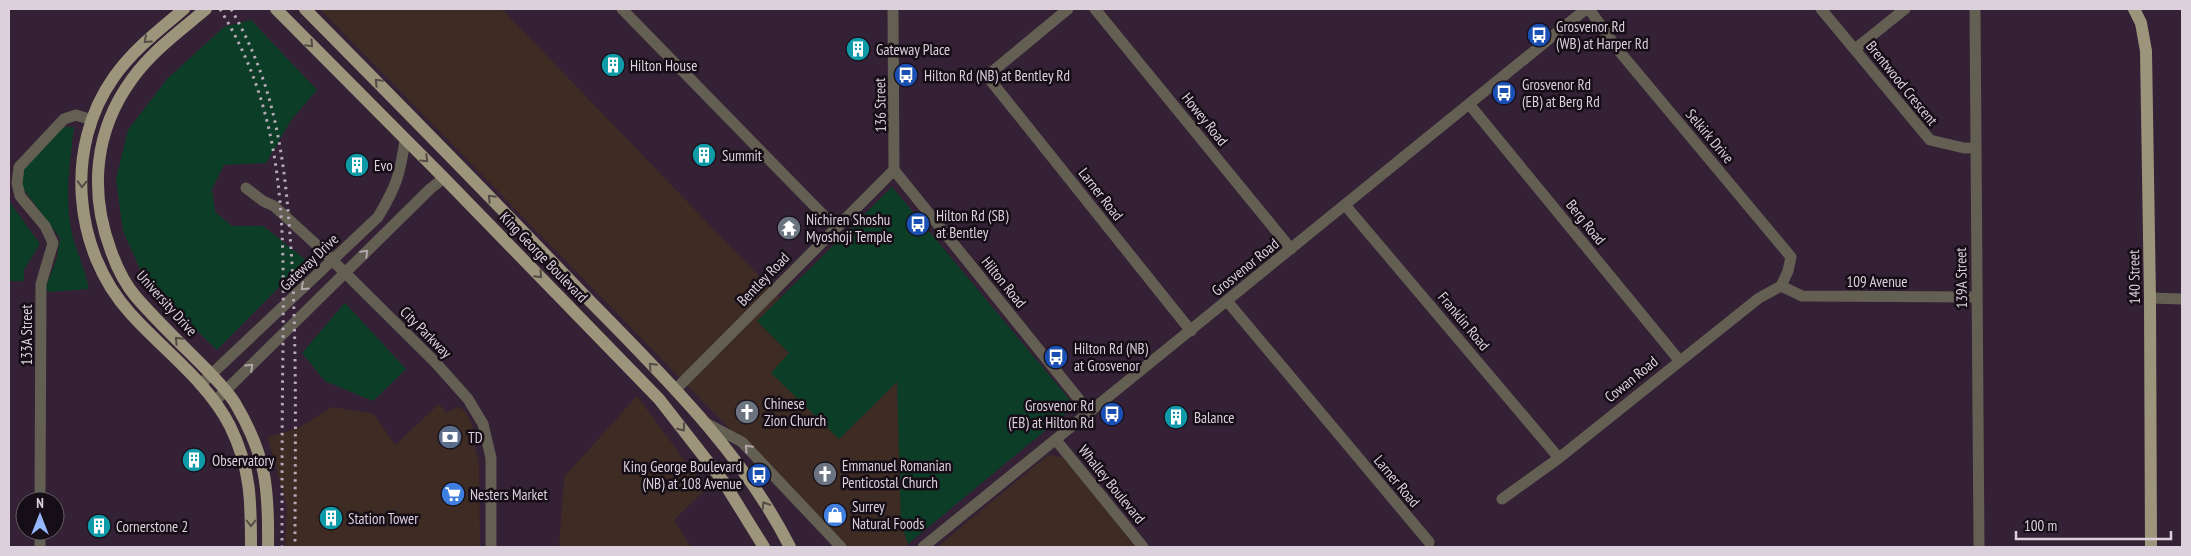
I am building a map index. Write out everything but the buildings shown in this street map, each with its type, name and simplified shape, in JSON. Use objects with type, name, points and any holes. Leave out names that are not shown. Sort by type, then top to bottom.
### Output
[{"type":"main road","points":[[184,9],[145,41],[122,66],[104,94],[92,120],[84,151],[81,194],[86,228],[97,262],[116,296],[215,401],[229,425],[246,468],[251,499],[251,547]]},
{"type":"main road","name":"University Drive","points":[[206,9],[156,51],[131,80],[106,132],[100,154],[97,178],[98,203],[102,224],[122,277],[135,296],[226,390],[250,432],[262,460],[269,506],[268,547]]},
{"type":"main road","name":"King George Boulevard","points":[[276,9],[659,399],[723,481],[764,547]]},
{"type":"main road","name":"King George Boulevard","points":[[305,9],[470,175],[706,423],[761,499],[790,547]]},
{"type":"main road","name":"140 Street","points":[[2134,9],[2141,23],[2146,51],[2150,298],[2151,547]]},
{"type":"street","points":[[622,9],[835,227]]},
{"type":"street","name":"136 Street","points":[[894,9],[894,170]]},
{"type":"street","name":"Larner Road","points":[[1068,9],[987,76],[1191,331]]},
{"type":"street","name":"Howey Road","points":[[1095,9],[1291,249]]},
{"type":"street","name":"Grosvenor Road","points":[[923,547],[1587,9]]},
{"type":"street","name":"Selkirk Drive","points":[[1587,9],[1791,257],[1788,271],[1780,286]]},
{"type":"street","name":"Brentwood Crescent","points":[[1821,9],[1930,140],[1964,148],[1975,148]]},
{"type":"street","points":[[1854,49],[1906,9]]},
{"type":"street","name":"139A Street","points":[[1975,9],[1979,547]]},
{"type":"street","name":"Berg Road","points":[[1469,104],[1679,360]]},
{"type":"street","name":"133A Street","points":[[40,491],[41,284],[53,243],[45,226],[20,196],[17,183],[19,166],[64,119],[76,115],[92,120]]},
{"type":"street","name":"Gateway Drive","points":[[200,385],[378,217],[394,190],[401,171],[405,140]]},
{"type":"street","name":"Bentley Road","points":[[676,390],[835,227],[894,170]]},
{"type":"street","name":"Hilton Road","points":[[894,170],[1090,413]]},
{"type":"street","points":[[215,401],[430,189],[444,178]]},
{"type":"street","name":"City Parkway","points":[[246,188],[263,201],[274,206],[332,260],[435,362],[468,399],[483,424],[491,458],[491,547]]},
{"type":"street","name":"Franklin Road","points":[[1345,205],[1559,458]]},
{"type":"street","name":"109 Avenue","points":[[1780,286],[1802,296],[1976,297]]},
{"type":"street","name":"Cowan Road","points":[[1502,499],[1559,458],[1758,298],[1780,286]]},
{"type":"street","points":[[2150,298],[2182,299]]},
{"type":"street","name":"Larner Road","points":[[1227,301],[1429,542]]},
{"type":"street","name":"King George Boulevard","points":[[706,423],[742,442],[841,547]]},
{"type":"street","name":"Whalley Boulevard","points":[[1056,440],[1143,547]]},
{"type":"shaded area","points":[[320,9],[502,9],[780,298],[757,321],[790,353],[839,439],[897,381],[901,523],[908,544],[905,547],[845,547]]},
{"type":"shaded area","points":[[637,396],[706,489],[674,520],[691,547],[559,547],[564,477]]},
{"type":"shaded area","points":[[439,404],[447,413],[457,407],[465,410],[474,429],[473,437],[479,464],[480,547],[285,547],[287,508],[268,437],[300,427],[332,407],[374,414],[395,445]]},
{"type":"shaded area","points":[[1052,455],[1064,458],[1072,466],[1135,547],[937,547],[1047,456]]},
{"type":"green space","points":[[251,20],[317,90],[292,119],[266,163],[224,165],[212,189],[215,212],[232,226],[263,226],[306,260],[217,350],[146,282],[123,231],[116,179],[128,130],[167,79],[224,27]]},
{"type":"green space","points":[[64,127],[74,127],[68,180],[68,207],[72,234],[89,289],[49,292],[45,289],[57,258],[60,238],[22,187],[24,168]]},
{"type":"green space","points":[[892,187],[1075,406],[908,544],[901,523],[897,382],[839,439],[771,373],[789,353],[757,321]]},
{"type":"green space","points":[[9,201],[40,244],[24,270],[24,281],[9,281]]},
{"type":"green space","points":[[345,303],[406,369],[373,401],[325,381],[302,353]]},
{"type":"railway","points":[[220,9],[242,49],[258,90],[269,130],[277,172],[283,257],[282,547]]},
{"type":"railway","points":[[231,9],[260,70],[270,101],[283,164],[287,196],[295,335],[295,547]]},
{"type":"place","name":"Grosvenor Rd (WB) at Harper Rd","points":[[1539,35]]},
{"type":"place","name":"Gateway Place","points":[[858,49]]},
{"type":"place","name":"Hilton House","points":[[613,65]]},
{"type":"place","name":"Hilton Rd (NB) at Bentley Rd","points":[[906,75]]},
{"type":"place","name":"Grosvenor Rd (EB) at Berg Rd","points":[[1504,93]]},
{"type":"place","name":"Summit","points":[[704,155]]},
{"type":"place","name":"Evo","points":[[357,165]]},
{"type":"place","name":"Hilton Rd (SB) at Bentley","points":[[918,224]]},
{"type":"place","name":"Nichiren Shoshu Myoshoji Temple","points":[[789,228]]},
{"type":"place","name":"Hilton Rd (NB) at Grosvenor","points":[[1056,357]]},
{"type":"place","name":"Chinese Zion Church","points":[[747,412]]},
{"type":"place","name":"Grosvenor Rd (EB) at Hilton Rd","points":[[1112,414]]},
{"type":"place","name":"Balance","points":[[1176,417]]},
{"type":"place","name":"TD","points":[[450,437]]},
{"type":"place","name":"Observatory","points":[[194,460]]},
{"type":"place","name":"Emmanuel Romanian Penticostal Church","points":[[825,474]]},
{"type":"place","name":"King George Boulevard (NB) at 108 Avenue","points":[[759,475]]},
{"type":"place","name":"Nesters Market","points":[[453,494]]},
{"type":"place","name":"Surrey Natural Foods","points":[[835,515]]},
{"type":"place","name":"Station Tower","points":[[331,518]]},
{"type":"place","name":"Cornerstone 2","points":[[99,526]]}]
